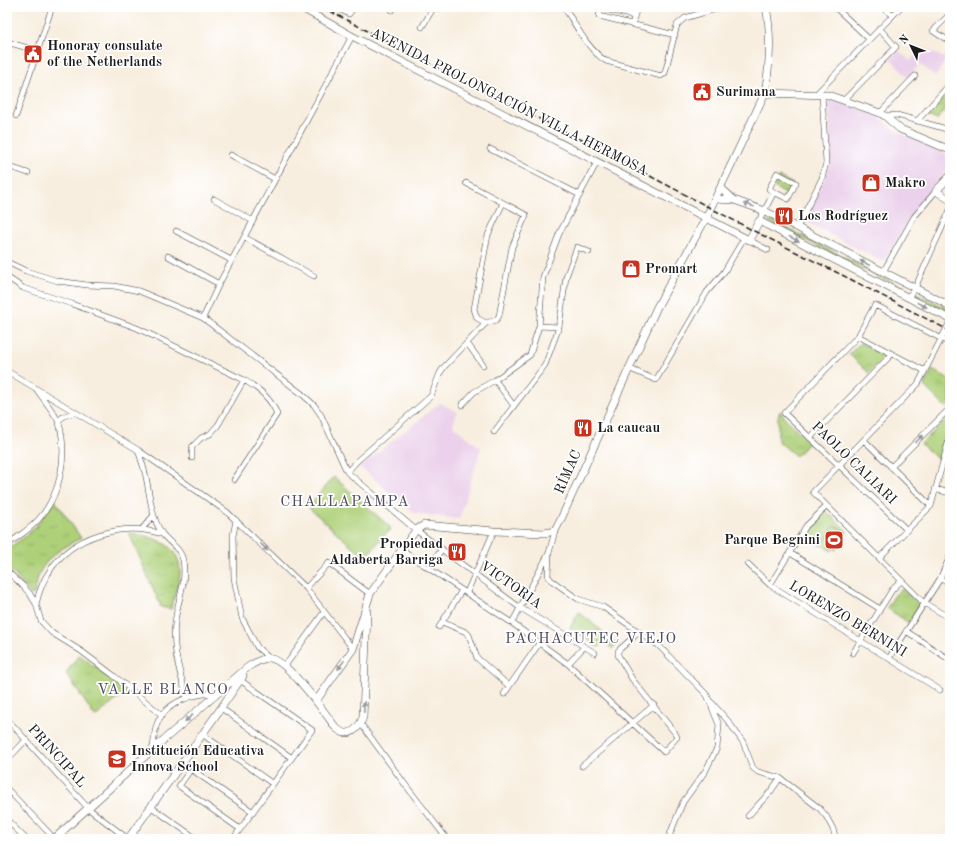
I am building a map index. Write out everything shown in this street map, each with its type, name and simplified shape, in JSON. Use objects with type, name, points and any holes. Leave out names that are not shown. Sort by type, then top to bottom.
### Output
[{"type":"street","points":[[16,116],[52,7]]},
{"type":"street","points":[[335,7],[349,14],[354,7]]},
{"type":"street","points":[[422,27],[434,7]]},
{"type":"street","points":[[564,7],[591,47],[606,61],[661,76],[665,73],[677,25],[684,18],[719,8],[774,7]]},
{"type":"street","points":[[632,25],[637,7]]},
{"type":"street","name":"RÍMAC","points":[[555,531],[657,307],[706,218],[765,93],[769,74],[770,40],[766,7]]},
{"type":"street","points":[[835,7],[869,39]]},
{"type":"street","points":[[884,7],[892,16]]},
{"type":"street","points":[[797,228],[822,178],[826,162],[819,94],[879,28],[901,7]]},
{"type":"street","name":"AVENIDA PROLONGACIÓN VILLA HERMOSA","points":[[304,8],[352,36],[746,239]]},
{"type":"street","points":[[634,16],[601,8],[599,16],[675,36]]},
{"type":"street","points":[[950,14],[933,31],[950,41]]},
{"type":"street","points":[[844,100],[896,47],[879,28]]},
{"type":"street","points":[[202,318],[231,260],[352,36]]},
{"type":"street","points":[[7,42],[38,51]]},
{"type":"street","points":[[882,115],[915,76]]},
{"type":"street","points":[[917,121],[950,84]]},
{"type":"street","points":[[765,93],[828,95],[882,115],[900,130],[950,150]]},
{"type":"street","points":[[882,115],[897,115],[950,130]]},
{"type":"street","points":[[490,149],[580,195]]},
{"type":"street","points":[[231,155],[275,180]]},
{"type":"street","points":[[462,406],[474,392],[495,380],[530,355],[539,326],[543,276],[560,234],[597,162]]},
{"type":"street","points":[[7,166],[28,173]]},
{"type":"street","points":[[777,173],[796,183],[788,199],[774,192],[768,189],[777,173]]},
{"type":"street","points":[[883,272],[914,217],[950,176]]},
{"type":"street","points":[[7,262],[26,271],[58,281],[87,285],[114,286],[139,291],[202,318],[302,394],[314,405],[321,415],[347,472],[358,460],[430,396],[444,367],[486,323],[496,320],[499,316],[512,247],[526,215],[466,183]]},
{"type":"street","points":[[721,188],[734,200]]},
{"type":"street","points":[[936,191],[950,200]]},
{"type":"street","points":[[628,368],[656,380],[707,292],[724,272],[759,221],[774,192]]},
{"type":"street","points":[[214,199],[253,220]]},
{"type":"street","points":[[715,199],[734,200],[765,211],[950,306]]},
{"type":"street","points":[[486,323],[477,318],[474,309],[488,235],[503,202]]},
{"type":"street","points":[[908,297],[915,288],[950,210]]},
{"type":"street","points":[[759,221],[950,320],[918,384],[813,492],[924,603],[950,618]]},
{"type":"street","points":[[176,231],[231,260]]},
{"type":"street","points":[[244,237],[314,276]]},
{"type":"street","points":[[746,239],[768,250]]},
{"type":"street","points":[[494,432],[545,366],[559,327],[566,277],[577,247],[589,252]]},
{"type":"street","points":[[168,256],[219,284]]},
{"type":"street","points":[[7,278],[23,288],[137,328],[244,380],[259,390],[272,403],[277,414],[234,480]]},
{"type":"street","points":[[925,371],[858,336],[875,305],[950,344]]},
{"type":"street","points":[[539,326],[559,327]]},
{"type":"street","name":"PAOLO CALIARI","points":[[858,336],[784,413],[907,530]]},
{"type":"street","points":[[467,343],[483,365]]},
{"type":"street","points":[[810,438],[892,354]]},
{"type":"street","points":[[7,371],[74,413],[138,450],[227,512],[306,588],[353,649]]},
{"type":"street","points":[[192,458],[192,447],[201,438],[210,434],[218,425],[244,380]]},
{"type":"street","points":[[495,380],[514,406]]},
{"type":"street","points":[[7,545],[29,529],[39,519],[53,496],[58,483],[63,456],[63,443],[58,421],[35,388]]},
{"type":"street","points":[[891,467],[950,408]]},
{"type":"street","points":[[58,421],[64,416],[74,413]]},
{"type":"street","points":[[879,558],[931,506],[950,436]]},
{"type":"street","points":[[864,440],[931,506]]},
{"type":"street","points":[[138,450],[146,477],[153,516],[162,534],[175,546],[182,558],[185,577],[175,622],[174,640],[176,660],[186,698]]},
{"type":"street","name":"VICTORIA","points":[[347,472],[416,530],[519,607],[595,654]]},
{"type":"street","points":[[936,489],[950,493]]},
{"type":"street","points":[[770,585],[806,526],[827,506]]},
{"type":"street","points":[[142,529],[153,516]]},
{"type":"street","points":[[236,520],[233,536],[234,578],[242,618],[257,647],[269,658],[278,661],[285,666],[316,701],[336,728],[342,733],[346,734],[361,724],[363,717],[367,604]]},
{"type":"street","points":[[316,701],[353,649],[370,594],[416,530],[424,525],[494,531],[545,533],[555,531],[549,553],[548,576],[551,580],[578,599],[604,607],[638,633],[658,645],[707,695],[719,725],[716,748],[706,770],[684,802],[668,839]]},
{"type":"street","points":[[36,604],[41,586],[49,571],[62,556],[76,545],[91,538],[113,531],[142,529],[162,534]]},
{"type":"street","points":[[494,531],[475,574],[440,624],[466,632],[469,635],[477,658],[509,686]]},
{"type":"street","points":[[428,568],[442,549]]},
{"type":"street","points":[[401,550],[540,642],[568,664],[664,752],[677,738],[675,733],[632,679],[618,655],[618,651],[638,633]]},
{"type":"street","points":[[512,623],[519,607],[549,553]]},
{"type":"street","points":[[790,554],[880,609]]},
{"type":"street","points":[[889,658],[940,579],[950,556]]},
{"type":"street","points":[[306,588],[329,563],[370,594]]},
{"type":"street","name":"LORENZO BERNINI","points":[[748,564],[770,585],[940,690]]},
{"type":"street","points":[[7,571],[22,585],[36,604],[41,621],[52,633],[113,675],[162,715]]},
{"type":"street","points":[[940,579],[950,583]]},
{"type":"street","points":[[853,653],[892,590],[901,581]]},
{"type":"street","points":[[285,666],[324,612]]},
{"type":"street","points":[[906,631],[950,660]]},
{"type":"street","points":[[504,694],[540,642]]},
{"type":"street","points":[[568,664],[584,647]]},
{"type":"street","points":[[7,790],[52,836],[60,834],[153,749],[248,667],[258,661],[269,658]]},
{"type":"street","points":[[129,837],[221,708],[248,667]]},
{"type":"street","points":[[234,839],[312,730],[240,680]]},
{"type":"street","points":[[153,749],[156,730],[162,715],[174,705],[186,698],[203,694],[219,693]]},
{"type":"street","points":[[708,698],[728,721],[743,742],[753,768],[758,772],[780,778],[803,794],[826,816],[833,829],[836,839]]},
{"type":"street","points":[[582,766],[654,705]]},
{"type":"street","points":[[221,708],[292,758]]},
{"type":"street","name":"PRINCIPAL","points":[[7,719],[89,809],[129,837],[139,839]]},
{"type":"street","points":[[361,724],[447,839]]},
{"type":"street","points":[[202,734],[273,784]]},
{"type":"street","points":[[7,760],[26,740]]},
{"type":"street","points":[[240,829],[179,786],[191,769],[253,812]]},
{"type":"street","points":[[748,816],[770,792],[780,778]]},
{"type":"street","points":[[151,807],[197,839]]},
{"type":"street","points":[[7,820],[26,839]]},
{"type":"street","points":[[60,834],[68,839]]},
{"type":"shaded area","points":[[922,48],[947,59],[935,77],[920,64],[908,78],[890,58],[898,50],[910,61]]},
{"type":"shaded area","points":[[829,98],[867,112],[883,120],[896,131],[950,156],[950,165],[915,210],[883,262],[803,220],[824,180],[830,161]]},
{"type":"shaded area","points":[[440,403],[457,412],[453,426],[481,448],[459,519],[414,513],[360,467]]},
{"type":"green space","points":[[950,92],[950,104],[937,120],[928,116]]},
{"type":"green space","points":[[779,177],[793,184],[787,195],[774,187]]},
{"type":"green space","points":[[769,219],[905,288],[904,290],[767,221]]},
{"type":"green space","points":[[916,293],[950,310],[950,314],[915,296]]},
{"type":"green space","points":[[860,343],[886,356],[869,373],[849,354]]},
{"type":"green space","points":[[932,370],[950,379],[950,404],[946,408],[924,386]]},
{"type":"green space","points":[[780,411],[809,442],[796,456],[778,441],[778,417]]},
{"type":"green space","points":[[950,415],[950,420],[939,460],[921,444]]},
{"type":"green space","points":[[334,477],[391,528],[365,558],[308,507]]},
{"type":"green space","points":[[54,499],[81,538],[52,556],[43,566],[39,574],[34,594],[31,595],[15,575],[7,569],[7,549],[35,528]]},
{"type":"green space","points":[[827,512],[847,532],[834,526],[821,546],[806,537],[811,529]]},
{"type":"green space","name":"Parque Begnini","points":[[834,526],[847,532],[836,550],[833,548],[831,551],[822,545]]},
{"type":"green space","points":[[129,533],[155,539],[170,548],[176,555],[180,573],[171,609],[161,607]]},
{"type":"green space","points":[[902,588],[920,605],[909,623],[887,608],[895,595]]},
{"type":"green space","points":[[579,612],[616,643],[612,649],[606,642],[598,647],[570,628]]},
{"type":"green space","points":[[79,655],[128,691],[95,717],[66,673]]},
{"type":"railway","points":[[322,7],[453,76],[578,138],[754,231],[950,331]]},
{"type":"place","name":"Honoray consulate of the Netherlands","points":[[33,54]]},
{"type":"place","name":"Surimana","points":[[702,92]]},
{"type":"place","name":"Makro","points":[[871,183]]},
{"type":"place","name":"Los Rodríguez","points":[[784,216]]},
{"type":"place","name":"Promart","points":[[631,269]]},
{"type":"place","name":"La caucau","points":[[583,428]]},
{"type":"place","name":"Parque Begnini","points":[[834,540]]},
{"type":"place","name":"Propiedad Aldaberta Barriga","points":[[457,552]]},
{"type":"place","name":"Institución Educativa Innova School","points":[[117,759]]},
{"type":"district","name":"CHALLAPAMPA","points":[[345,502]]},
{"type":"district","name":"PACHACUTEC VIEJO","points":[[591,639]]},
{"type":"district","name":"VALLE BLANCO","points":[[163,690]]}]
